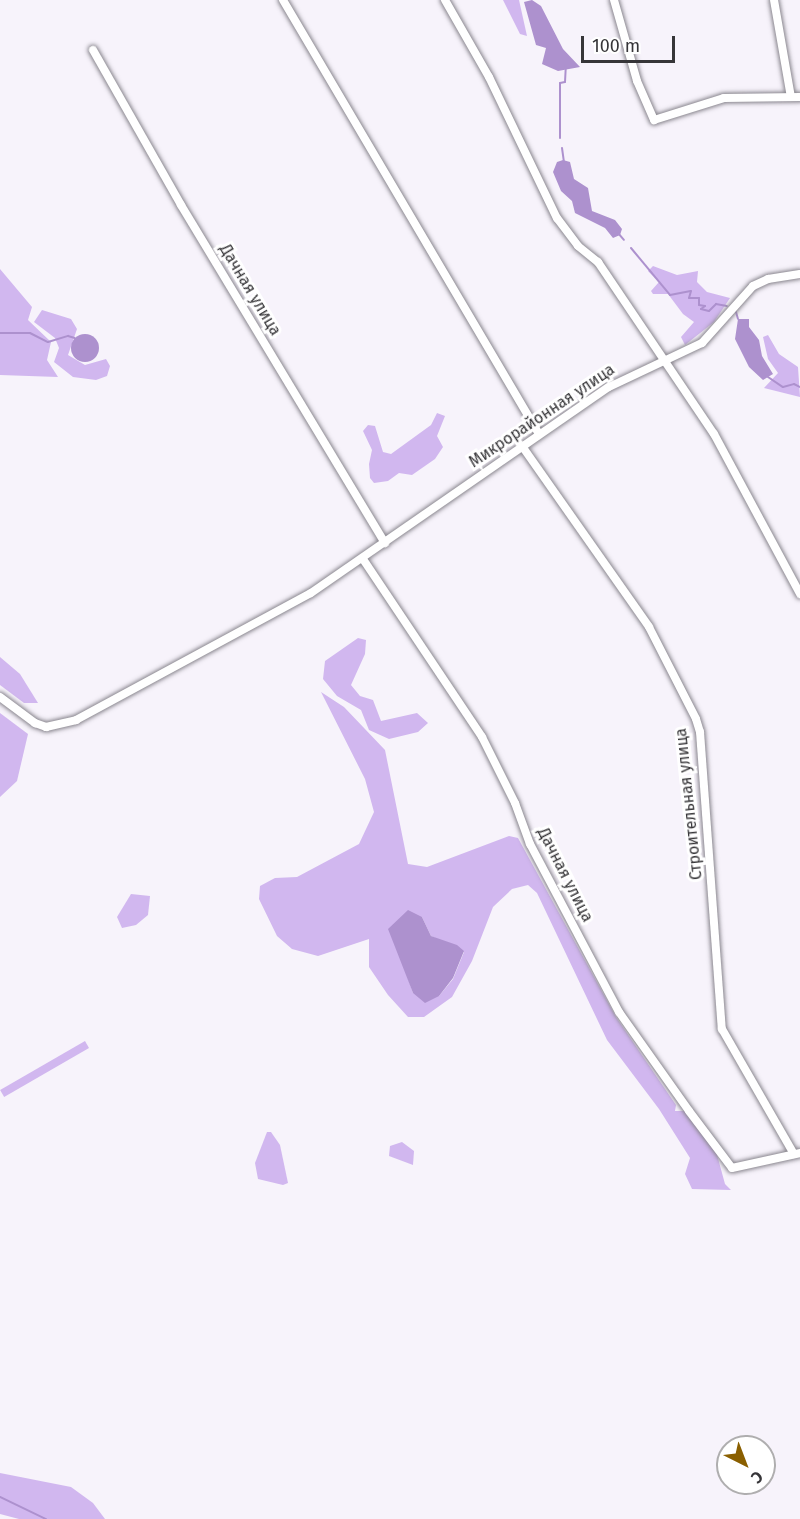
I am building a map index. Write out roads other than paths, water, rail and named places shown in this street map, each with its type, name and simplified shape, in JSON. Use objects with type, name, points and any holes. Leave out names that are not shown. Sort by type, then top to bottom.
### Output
[{"type":"street","points":[[283,0],[539,434]]},
{"type":"street","points":[[445,0],[489,77],[557,218],[578,246],[598,262],[714,434],[800,594]]},
{"type":"street","points":[[614,0],[637,81],[654,120],[724,98],[796,97],[774,0]]},
{"type":"street","name":"Дачная улица","points":[[93,50],[192,224],[385,543]]},
{"type":"street","name":"Микрорайонная улица","points":[[0,697],[34,723],[46,727],[76,720],[298,601],[609,387],[702,343],[753,286],[768,279],[800,274]]},
{"type":"street","name":"Строительная улица","points":[[522,446],[649,627],[696,719],[700,732],[722,1029],[797,1153]]},
{"type":"street","name":"Дачная улица","points":[[363,558],[482,737],[515,803],[530,844],[619,1012],[732,1168],[797,1153]]},
{"type":"waterway","points":[[560,138],[560,83],[565,82],[566,65]]},
{"type":"waterway","points":[[562,148],[564,162]]},
{"type":"waterway","points":[[618,233],[624,240]]},
{"type":"waterway","points":[[631,248],[670,295],[691,291],[689,298],[699,298],[699,305],[705,306],[701,309],[709,311],[716,304],[727,306]]},
{"type":"waterway","points":[[736,312],[738,319]]},
{"type":"waterway","points":[[0,333],[30,333],[48,342],[68,336],[75,338]]},
{"type":"waterway","points":[[768,377],[783,387],[794,384],[800,387]]},
{"type":"waterway","points":[[0,1497],[46,1519]]}]
